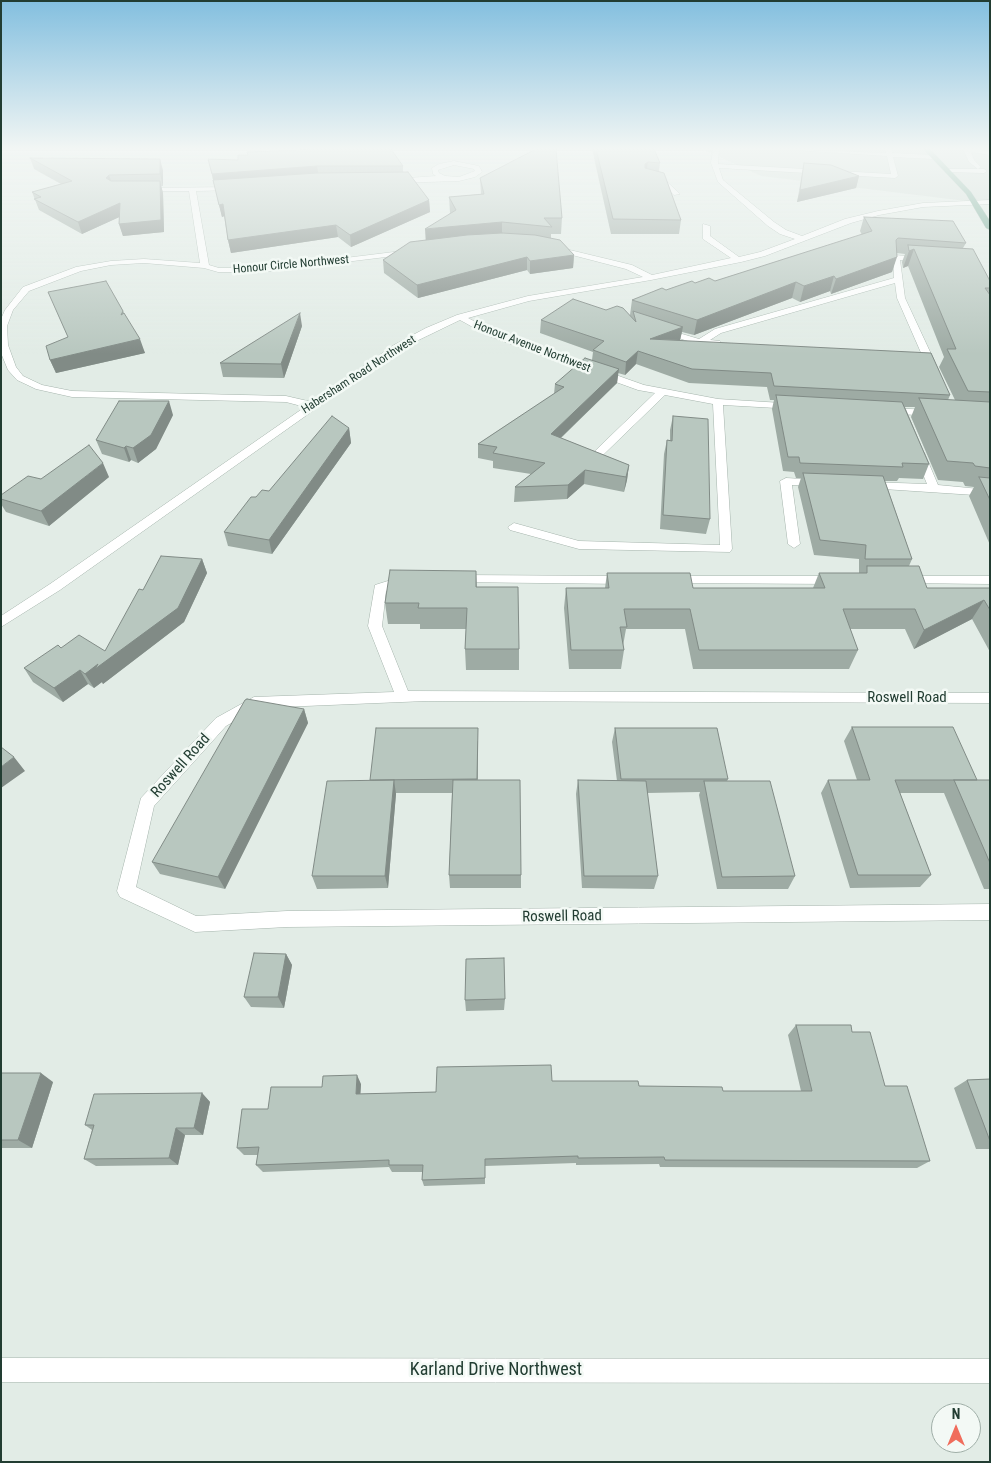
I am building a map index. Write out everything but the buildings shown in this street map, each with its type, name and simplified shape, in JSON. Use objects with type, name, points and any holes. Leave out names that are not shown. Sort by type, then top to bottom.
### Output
[{"type":"main road","points":[[983,217],[990,228]]},
{"type":"street","points":[[197,217],[205,266]]},
{"type":"street","points":[[764,217],[783,232],[803,240]]},
{"type":"street","name":"Habersham Road Northwest","points":[[1,622],[397,347],[429,330],[460,317],[528,298],[651,278],[738,260],[803,240],[860,217]]},
{"type":"street","points":[[706,226],[706,237],[738,260]]},
{"type":"street","points":[[544,246],[629,267],[651,278]]},
{"type":"street","name":"Honour Circle Northwest","points":[[312,405],[286,399],[72,394],[39,387],[20,378],[11,368],[3,346],[3,326],[8,310],[26,290],[79,269],[111,263],[144,261],[205,266],[218,270],[264,270],[420,250]]},
{"type":"street","points":[[933,259],[896,257],[901,298],[921,353],[937,378]]},
{"type":"street","points":[[700,342],[718,331],[900,279]]},
{"type":"street","name":"Honour Avenue Northwest","points":[[460,317],[492,334],[660,393],[718,402],[805,407]]},
{"type":"street","points":[[653,328],[700,342],[729,344]]},
{"type":"street","points":[[599,453],[660,393]]},
{"type":"street","points":[[514,527],[579,546],[726,549],[718,402]]},
{"type":"street","points":[[873,410],[904,417],[946,414]]},
{"type":"street","points":[[913,438],[934,488]]},
{"type":"street","points":[[794,544],[786,481],[835,483]]},
{"type":"street","points":[[855,484],[990,492]]},
{"type":"street","points":[[403,697],[374,626],[380,588],[403,579],[423,579]]},
{"type":"street","points":[[442,579],[638,580]]},
{"type":"street","points":[[658,580],[853,580]]},
{"type":"street","points":[[892,580],[990,580]]},
{"type":"street","name":"Roswell Road","points":[[990,698],[403,697],[254,703],[220,722],[147,803],[126,891],[195,924],[287,919],[990,912]]},
{"type":"street","name":"Karland Drive Northwest","points":[[1,1370],[990,1371]]}]
